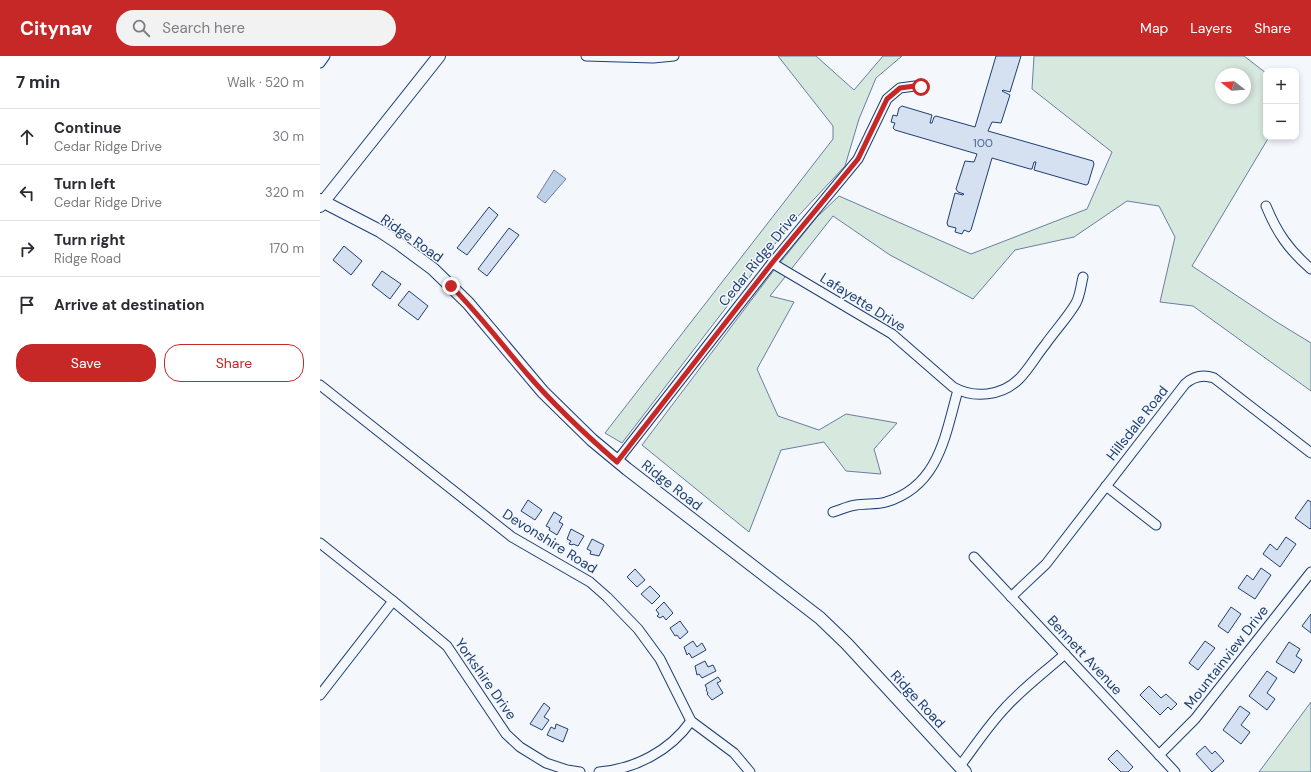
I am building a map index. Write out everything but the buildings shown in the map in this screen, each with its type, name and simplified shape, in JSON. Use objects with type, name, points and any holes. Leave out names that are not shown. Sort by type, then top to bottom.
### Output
[{"type":"main road","points":[[321,203],[439,56]]},
{"type":"main road","name":"Ridge Road","points":[[321,203],[380,231],[433,269],[468,303],[543,392],[586,435],[617,462],[820,618],[847,644],[963,769]]},
{"type":"street","points":[[320,63],[325,56]]},
{"type":"street","points":[[586,56],[653,58],[674,56]]},
{"type":"street","name":"Cedar Ridge Drive","points":[[617,462],[772,263],[858,159],[887,99],[900,88],[915,86],[921,87]]},
{"type":"street","points":[[1266,206],[1271,219],[1286,244],[1295,255],[1311,269]]},
{"type":"street","name":"Lafayette Drive","points":[[772,263],[892,334],[947,383],[958,390],[975,394],[990,393],[1006,388],[1019,379],[1076,302],[1083,277]]},
{"type":"street","name":"Hillsdale Road","points":[[1011,597],[1046,564],[1185,384],[1192,379],[1201,376],[1214,378],[1311,453]]},
{"type":"street","name":"Devonshire Road","points":[[320,385],[512,537],[590,582],[607,596],[638,629],[660,658],[691,721]]},
{"type":"street","points":[[833,512],[856,505],[884,503],[902,496],[918,485],[931,470],[940,452],[958,390]]},
{"type":"street","points":[[1106,486],[1156,525]]},
{"type":"street","name":"Yorkshire Drive","points":[[320,543],[447,646],[506,734],[516,744],[546,763],[566,770],[580,772]]},
{"type":"street","name":"Bennett Avenue","points":[[974,557],[1175,772]]},
{"type":"street","name":"Mountainview Drive","points":[[1159,755],[1195,719],[1311,572]]},
{"type":"street","points":[[320,695],[393,601]]},
{"type":"street","points":[[963,769],[982,736],[1005,708],[1037,677],[1064,654]]},
{"type":"street","points":[[599,772],[626,767],[650,757],[677,738],[691,721],[734,753],[750,772]]},
{"type":"shaded area","points":[[778,56],[816,56],[854,90],[883,56],[902,56],[876,78],[859,119],[845,166],[788,227],[622,443],[605,433],[833,139],[833,126]]},
{"type":"shaded area","points":[[1034,56],[1244,56],[1263,71],[1263,140],[1267,140],[1192,266],[1311,343],[1311,391],[1193,306],[1160,302],[1175,237],[1159,206],[1127,201],[1074,237],[1015,250],[973,299],[890,255],[833,216],[770,296],[794,302],[757,369],[778,416],[819,430],[846,414],[897,423],[874,449],[881,474],[846,471],[824,442],[781,450],[749,532],[642,445],[771,274],[817,217],[839,196],[971,254],[1087,209],[1112,152],[1032,89]]},
{"type":"shaded area","points":[[1311,702],[1311,772],[1259,772]]},
{"type":"water","points":[[554,170],[566,179],[545,203],[537,197]]},
{"type":"route","points":[[451,286],[468,303],[543,392],[575,424],[617,462],[772,263],[858,159],[887,99],[900,88],[915,86],[921,87]]}]
